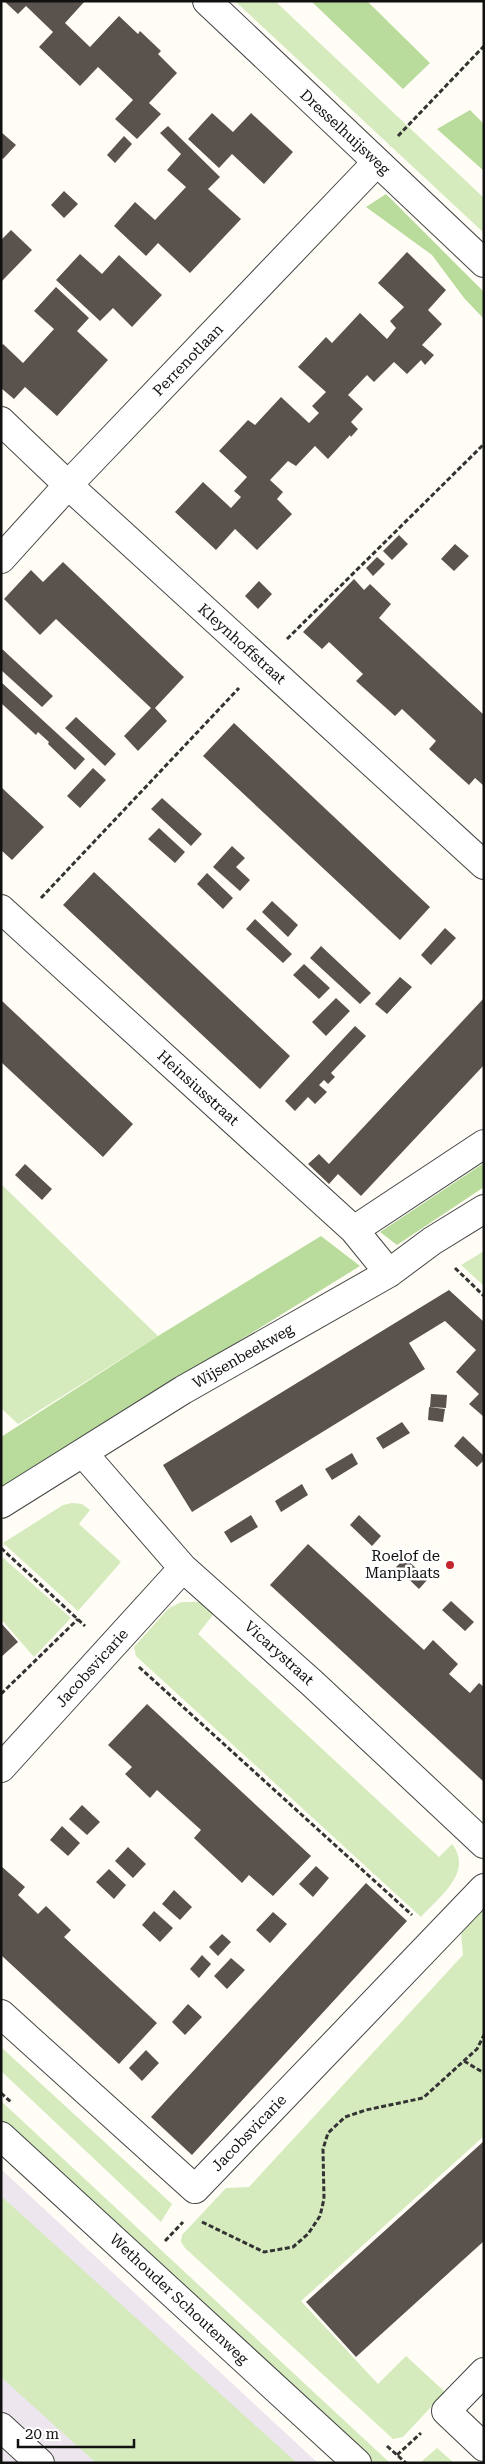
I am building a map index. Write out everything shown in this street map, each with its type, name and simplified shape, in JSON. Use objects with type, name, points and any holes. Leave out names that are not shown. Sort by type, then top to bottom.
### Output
[{"type":"street","name":"Dresselhuijsweg","points":[[207,1],[484,263]]},
{"type":"street","name":"Perrenotlaan","points":[[1,559],[68,485],[377,162]]},
{"type":"street","name":"Kleynhoffstraat","points":[[1,421],[68,485],[484,865]]},
{"type":"street","name":"Heinsiusstraat","points":[[1,909],[354,1230],[389,1274]]},
{"type":"street","points":[[354,1230],[484,1144]]},
{"type":"street","name":"Wijsenbeekweg","points":[[1,1504],[183,1390],[389,1274],[432,1241],[484,1209]]},
{"type":"street","name":"Vicarystraat","points":[[83,1454],[182,1568],[312,1683],[484,1844]]},
{"type":"street","name":"Jacobsvicarie","points":[[1,1768],[182,1568]]},
{"type":"street","name":"Jacobsvicarie","points":[[1,2014],[195,2189],[484,1888]]},
{"type":"street","name":"Wethouder Schoutenweg","points":[[1,2136],[357,2463]]},
{"type":"street","points":[[484,2372],[446,2411],[484,2447]]},
{"type":"street","points":[[1,2427],[40,2463]]},
{"type":"path","points":[[377,162],[397,137],[484,46]]},
{"type":"path","points":[[432,1241],[461,1276],[484,1296]]},
{"type":"path","points":[[1,1548],[110,1649],[133,1662],[437,1937]]},
{"type":"path","points":[[1,1694],[78,1619]]},
{"type":"path","points":[[196,2219],[264,2252],[293,2247],[308,2234],[320,2216],[324,2199],[323,2149],[328,2133],[345,2117],[366,2110],[423,2098],[477,2049],[484,2036]]},
{"type":"path","points":[[464,2060],[484,2073]]},
{"type":"shaded area","points":[[1,2169],[318,2463],[1,2463]]},
{"type":"green space","points":[[235,1],[275,1],[484,198],[484,233]]},
{"type":"green space","points":[[311,1],[367,1],[430,63],[403,89]]},
{"type":"green space","points":[[470,110],[484,124],[484,171],[437,129]]},
{"type":"green space","points":[[386,194],[484,292],[484,319],[464,298],[432,255],[366,207]]},
{"type":"green space","points":[[484,1163],[484,1187],[397,1245],[380,1232]]},
{"type":"green space","points":[[1,1184],[158,1336],[18,1424],[1,1408]]},
{"type":"green space","points":[[321,1236],[360,1266],[1,1488],[1,1437],[158,1336]]},
{"type":"green space","points":[[484,1251],[484,1286],[461,1265]]},
{"type":"green space","points":[[72,1503],[82,1504],[90,1510],[79,1524],[121,1562],[78,1611],[3,1543],[63,1505]]},
{"type":"green space","points":[[1,1556],[71,1618],[34,1657],[1,1619]]},
{"type":"green space","points":[[181,1602],[201,1602],[216,1611],[198,1634],[439,1857],[452,1844],[458,1854],[457,1874],[452,1884],[421,1917],[136,1656],[134,1647],[168,1609]]},
{"type":"green space","points":[[484,1907],[484,2136],[301,2301],[378,2384],[406,2356],[445,2392],[403,2437],[393,2439],[185,2248],[181,2242],[182,2235],[226,2188],[249,2187],[463,1955],[461,1932]]},
{"type":"green space","points":[[1,2047],[172,2204],[161,2222],[1,2071]]},
{"type":"green space","points":[[1,2101],[390,2463],[369,2463],[1,2124]]},
{"type":"green space","points":[[1,2196],[297,2463],[96,2463],[1,2377]]},
{"type":"green space","points":[[437,2448],[454,2463],[424,2463],[422,2461]]},
{"type":"building","points":[[4,1],[85,1],[65,23],[90,47],[119,16],[138,34],[140,31],[161,51],[158,54],[177,73],[149,103],[161,114],[137,139],[115,119],[133,100],[98,67],[80,86],[39,47],[53,32],[26,6],[18,14]]},
{"type":"building","points":[[212,113],[233,132],[251,113],[293,152],[264,184],[232,154],[219,168],[188,139]]},
{"type":"building","points":[[168,126],[220,177],[208,189],[241,219],[190,273],[158,243],[146,256],[114,226],[135,202],[155,220],[186,187],[167,170],[181,154],[160,133]]},
{"type":"building","points":[[1,132],[16,145],[3,159],[1,157]]},
{"type":"building","points":[[124,136],[132,144],[115,163],[107,155]]},
{"type":"building","points":[[64,191],[78,204],[64,218],[51,205]]},
{"type":"building","points":[[11,230],[32,250],[1,282],[1,240]]},
{"type":"building","points":[[407,252],[446,290],[428,310],[442,324],[422,345],[434,355],[425,365],[421,360],[407,374],[394,362],[374,382],[367,375],[348,395],[363,409],[351,422],[358,429],[351,437],[350,435],[328,459],[315,446],[296,466],[288,461],[270,480],[283,492],[277,499],[292,514],[257,550],[235,529],[216,550],[175,512],[203,482],[231,508],[241,497],[234,491],[247,477],[219,451],[248,420],[255,425],[281,397],[309,423],[319,413],[312,406],[326,392],[298,367],[326,337],[332,343],[360,313],[387,339],[396,328],[390,321],[404,307],[378,283]]},
{"type":"building","points":[[80,254],[102,274],[119,255],[162,295],[132,327],[113,308],[100,321],[56,280]]},
{"type":"building","points":[[56,287],[89,318],[77,331],[108,360],[57,416],[25,387],[14,399],[1,388],[1,346],[3,344],[23,363],[54,329],[34,311]]},
{"type":"building","points":[[399,535],[408,544],[392,560],[383,551]]},
{"type":"building","points":[[455,544],[469,556],[454,571],[441,559]]},
{"type":"building","points":[[377,557],[385,564],[373,576],[366,568]]},
{"type":"building","points":[[63,562],[184,677],[155,708],[167,721],[138,751],[124,736],[151,708],[56,619],[40,635],[4,599],[31,570],[43,582]]},
{"type":"building","points":[[354,579],[364,590],[370,584],[391,604],[379,618],[484,715],[484,786],[475,778],[469,785],[429,749],[436,741],[402,709],[395,716],[356,681],[363,674],[329,642],[322,649],[303,632]]},
{"type":"building","points":[[259,581],[272,594],[258,609],[245,596]]},
{"type":"building","points":[[1,648],[53,696],[42,707],[1,670]]},
{"type":"building","points":[[1,682],[85,759],[75,770],[38,732],[36,735],[1,703]]},
{"type":"building","points":[[76,717],[116,754],[105,766],[65,728]]},
{"type":"building","points":[[234,723],[430,907],[400,940],[203,756]]},
{"type":"building","points":[[93,768],[106,780],[80,808],[67,796]]},
{"type":"building","points":[[1,787],[44,827],[12,860],[1,850]]},
{"type":"building","points":[[162,798],[202,834],[191,846],[151,809]]},
{"type":"building","points":[[159,828],[185,852],[175,863],[148,839]]},
{"type":"building","points":[[232,846],[245,858],[236,867],[250,880],[240,891],[213,867]]},
{"type":"building","points":[[94,872],[290,1056],[260,1089],[63,905]]},
{"type":"building","points":[[207,873],[233,898],[223,909],[197,884]]},
{"type":"building","points":[[272,901],[298,925],[288,937],[262,912]]},
{"type":"building","points":[[255,919],[292,954],[283,963],[246,929]]},
{"type":"building","points":[[445,928],[456,938],[431,965],[421,955]]},
{"type":"building","points":[[321,946],[371,993],[360,1004],[310,958]]},
{"type":"building","points":[[304,964],[330,988],[319,999],[293,975]]},
{"type":"building","points":[[400,977],[412,987],[387,1014],[375,1004]]},
{"type":"building","points":[[336,998],[350,1011],[326,1036],[312,1022]]},
{"type":"building","points":[[484,998],[484,1065],[361,1196],[338,1174],[329,1184],[308,1164],[319,1154],[329,1164]]},
{"type":"building","points":[[1,1000],[133,1124],[103,1157],[1,1062]]},
{"type":"building","points":[[355,1026],[366,1036],[331,1073],[335,1077],[328,1084],[324,1080],[319,1085],[327,1092],[315,1104],[308,1097],[295,1111],[285,1101]]},
{"type":"building","points":[[25,1164],[52,1189],[42,1200],[15,1175]]},
{"type":"building","points":[[449,1290],[484,1322],[484,1417],[469,1404],[479,1394],[456,1372],[476,1350],[445,1321],[409,1343],[425,1369],[192,1512],[163,1465]]},
{"type":"building","points":[[431,1394],[447,1395],[446,1408],[430,1407]]},
{"type":"building","points":[[429,1407],[445,1409],[443,1422],[428,1420]]},
{"type":"building","points":[[402,1422],[410,1433],[383,1449],[376,1438]]},
{"type":"building","points":[[463,1436],[484,1456],[484,1460],[477,1467],[454,1446]]},
{"type":"building","points":[[352,1453],[358,1464],[332,1480],[325,1469]]},
{"type":"building","points":[[302,1484],[308,1495],[281,1512],[275,1501]]},
{"type":"building","points":[[251,1515],[258,1527],[231,1543],[224,1532]]},
{"type":"building","points":[[359,1515],[381,1536],[372,1546],[350,1525]]},
{"type":"building","points":[[308,1544],[424,1650],[433,1640],[458,1664],[449,1674],[470,1693],[479,1683],[484,1687],[484,1782],[270,1585]]},
{"type":"building","points":[[405,1558],[428,1579],[419,1589],[396,1567]]},
{"type":"building","points":[[451,1601],[474,1622],[465,1631],[442,1610]]},
{"type":"building","points":[[1,1623],[18,1642],[1,1657]]},
{"type":"building","points":[[147,1704],[311,1856],[273,1896],[249,1875],[242,1883],[194,1838],[201,1830],[157,1790],[150,1798],[125,1774],[132,1767],[108,1745]]},
{"type":"building","points":[[82,1805],[100,1822],[87,1835],[69,1819]]},
{"type":"building","points":[[62,1826],[80,1843],[68,1856],[50,1840]]},
{"type":"building","points":[[128,1847],[146,1864],[133,1878],[115,1861]]},
{"type":"building","points":[[1,1866],[25,1887],[18,1895],[38,1914],[46,1906],[71,1930],[64,1937],[157,2023],[119,2064],[1,1955]]},
{"type":"building","points":[[316,1866],[329,1878],[313,1897],[299,1884]]},
{"type":"building","points":[[109,1869],[126,1885],[114,1899],[96,1882]]},
{"type":"building","points":[[366,1883],[407,1921],[192,2155],[151,2117]]},
{"type":"building","points":[[174,1890],[192,1907],[180,1920],[162,1904]]},
{"type":"building","points":[[154,1911],[173,1928],[160,1942],[142,1925]]},
{"type":"building","points":[[273,1912],[287,1924],[270,1943],[256,1930]]},
{"type":"building","points":[[222,1934],[231,1942],[218,1956],[209,1947]]},
{"type":"building","points":[[202,1955],[211,1964],[199,1978],[190,1969]]},
{"type":"building","points":[[231,1958],[245,1970],[227,1989],[214,1976]]},
{"type":"building","points":[[188,2004],[202,2017],[185,2035],[172,2022]]},
{"type":"building","points":[[146,2050],[159,2063],[142,2081],[129,2068]]},
{"type":"building","points":[[484,2141],[484,2241],[356,2357],[306,2302]]},
{"type":"place","name":"Roelof de Manplaats","points":[[450,1565]]}]
